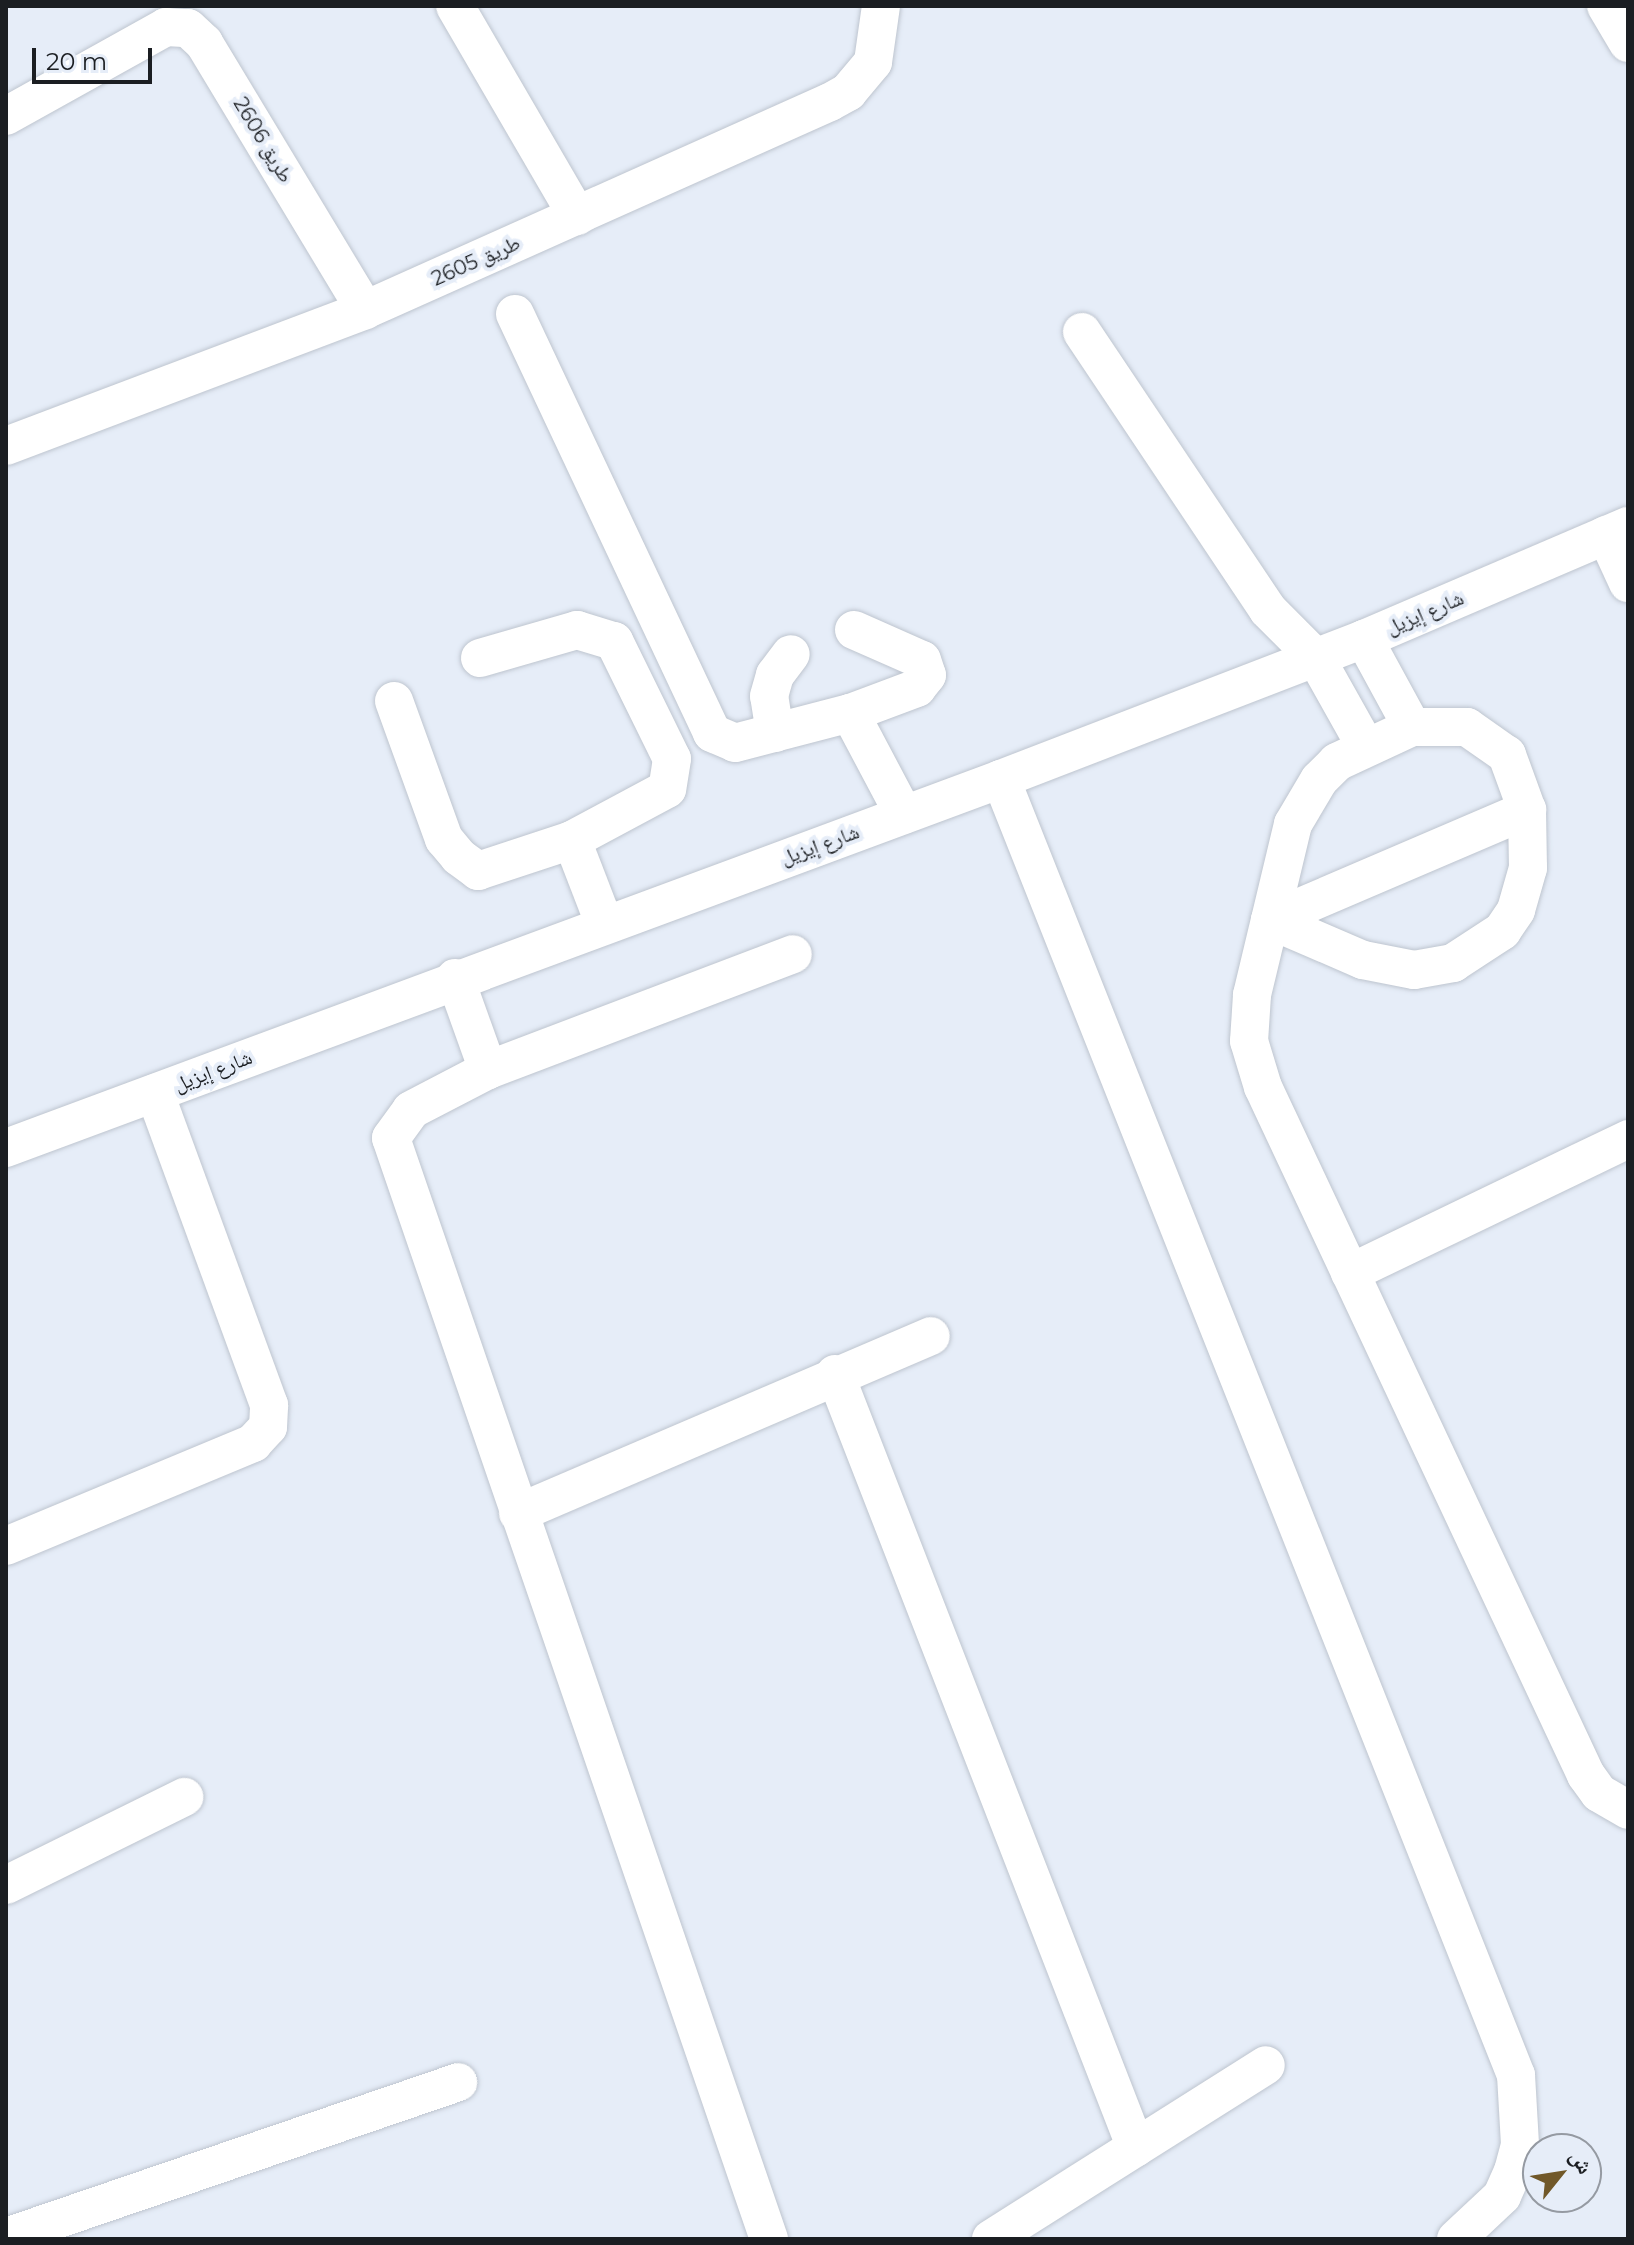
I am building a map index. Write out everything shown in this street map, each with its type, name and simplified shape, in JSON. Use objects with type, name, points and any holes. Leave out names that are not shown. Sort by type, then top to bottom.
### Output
[{"type":"street","points":[[455,6],[577,216]]},
{"type":"street","name":"طريق 2605","points":[[6,446],[365,310],[848,92],[873,62],[881,6]]},
{"type":"street","points":[[1606,6],[1628,43]]},
{"type":"street","name":"طريق 2606","points":[[6,116],[166,27],[188,28],[204,43],[365,310]]},
{"type":"street","points":[[515,314],[698,712],[712,733],[735,743],[850,713],[917,688],[927,675],[922,660],[854,630]]},
{"type":"street","points":[[1082,332],[1268,610],[1316,658],[1366,747]]},
{"type":"street","points":[[1617,531],[1628,583]]},
{"type":"street","name":"شارع إيزيل","points":[[6,1148],[455,978],[1001,779],[1364,639],[1617,531]]},
{"type":"street","points":[[394,701],[444,839],[459,857],[478,871],[572,840],[667,789],[672,759],[614,641],[577,630],[480,658]]},
{"type":"street","points":[[1364,639],[1412,727]]},
{"type":"street","points":[[775,733],[769,696],[775,675],[791,654]]},
{"type":"street","points":[[850,713],[904,815]]},
{"type":"street","points":[[1270,920],[1363,960],[1414,970],[1453,963],[1502,931],[1516,910],[1528,868],[1527,810],[1519,777],[1507,755],[1489,739],[1444,724],[1412,727],[1337,762],[1304,801],[1270,920],[1248,1018],[1254,1064],[1586,1775],[1599,1793],[1628,1810]]},
{"type":"street","points":[[1001,779],[1516,2075],[1520,2145],[1513,2171],[1493,2206],[1456,2239]]},
{"type":"street","points":[[1270,920],[1527,810]]},
{"type":"street","points":[[572,840],[604,923]]},
{"type":"street","points":[[769,2239],[391,1138],[394,1126],[411,1110],[488,1070],[793,954]]},
{"type":"street","points":[[455,978],[488,1070]]},
{"type":"street","points":[[6,1546],[253,1443],[268,1427],[269,1405],[155,1093]]},
{"type":"street","points":[[1350,1273],[1628,1139]]},
{"type":"street","points":[[518,1513],[835,1374],[931,1336]]},
{"type":"street","points":[[835,1374],[1136,2148]]},
{"type":"street","points":[[6,1885],[184,1797]]},
{"type":"street","points":[[991,2239],[1266,2065]]},
{"type":"street","points":[[6,2237],[458,2082]]}]
